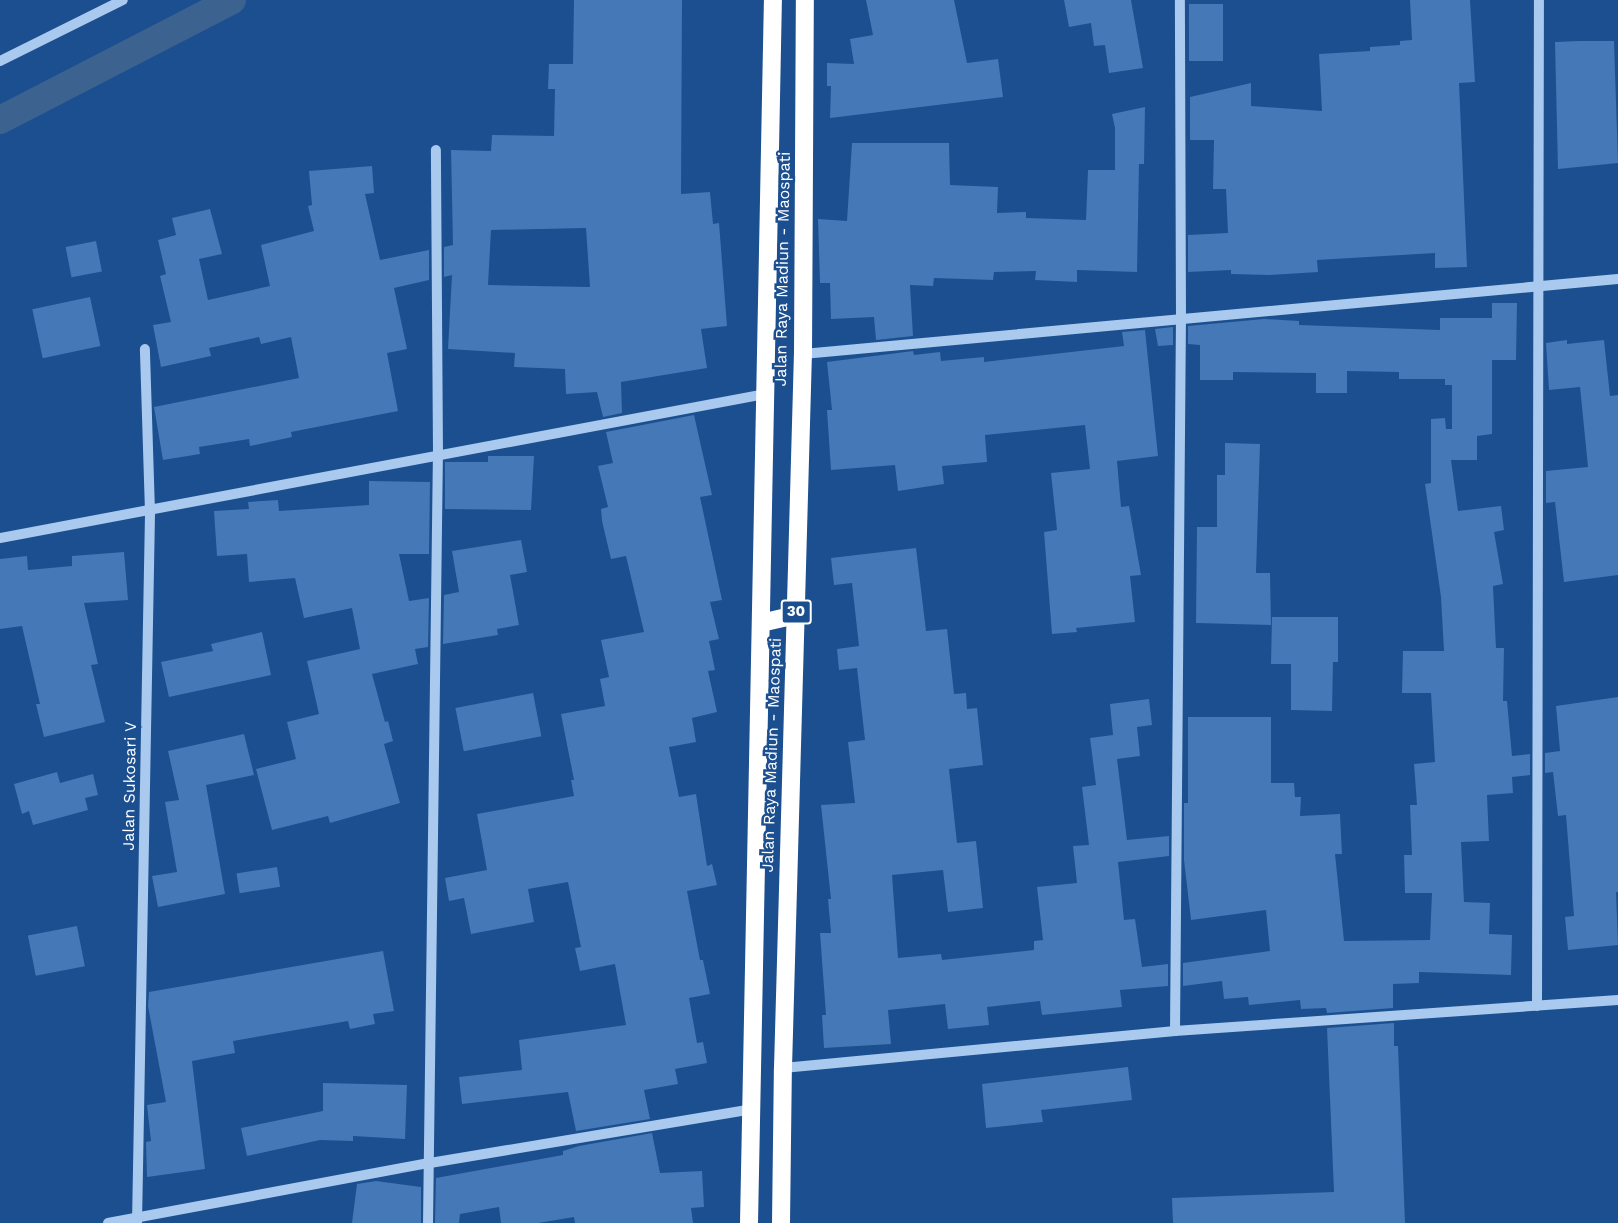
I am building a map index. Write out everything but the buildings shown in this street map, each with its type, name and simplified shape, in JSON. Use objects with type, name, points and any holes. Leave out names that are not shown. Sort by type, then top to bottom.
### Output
[{"type":"highway","name":"Jalan Raya Madiun - Maospati","points":[[749,1223],[773,0]]},
{"type":"highway","name":"Jalan Raya Madiun - Maospati","points":[[781,1223],[783,1068],[803,354],[805,0]]},
{"type":"highway","points":[[761,623],[795,615]]},
{"type":"street","points":[[0,61],[123,0]]},
{"type":"street","points":[[1175,1031],[1181,321],[1180,0]]},
{"type":"street","points":[[1537,1006],[1539,0]]},
{"type":"street","points":[[428,1223],[438,453],[436,150]]},
{"type":"street","points":[[803,354],[1618,279]]},
{"type":"street","name":"Jalan Sukosari V","points":[[137,1220],[150,512],[145,349]]},
{"type":"street","points":[[0,538],[150,512],[438,453],[765,394]]},
{"type":"street","points":[[783,1068],[1175,1031],[1618,999]]},
{"type":"street","points":[[108,1223],[137,1220],[430,1162],[752,1109]]},
{"type":"waterway","points":[[0,120],[232,0]]}]
